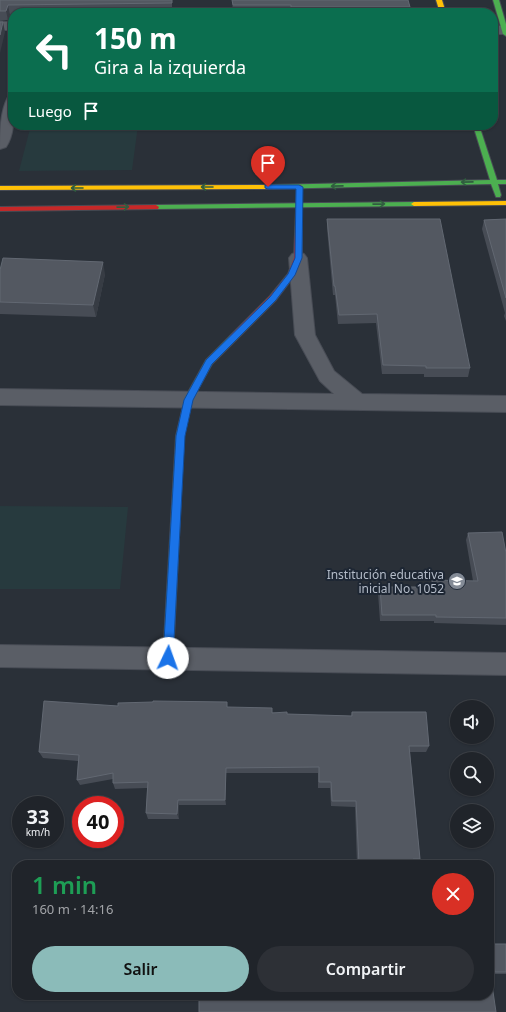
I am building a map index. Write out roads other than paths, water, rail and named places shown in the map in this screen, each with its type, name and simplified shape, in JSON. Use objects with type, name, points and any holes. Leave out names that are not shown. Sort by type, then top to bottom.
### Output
[{"type":"street","points":[[498,10],[502,31]]},
{"type":"street","points":[[0,144],[8,117]]},
{"type":"street","points":[[0,209],[503,203],[494,182],[478,130]]},
{"type":"street","points":[[0,188],[299,187],[506,182]]},
{"type":"street","points":[[299,187],[300,205],[298,258],[305,334],[328,376],[357,402]]},
{"type":"street","points":[[168,658],[180,436],[188,400],[209,362],[273,298],[291,275],[298,258]]},
{"type":"street","points":[[0,397],[506,404]]},
{"type":"street","points":[[0,656],[506,664]]},
{"type":"place","name":"Institución educativa inicial No. 1052","points":[[457,581]]}]
